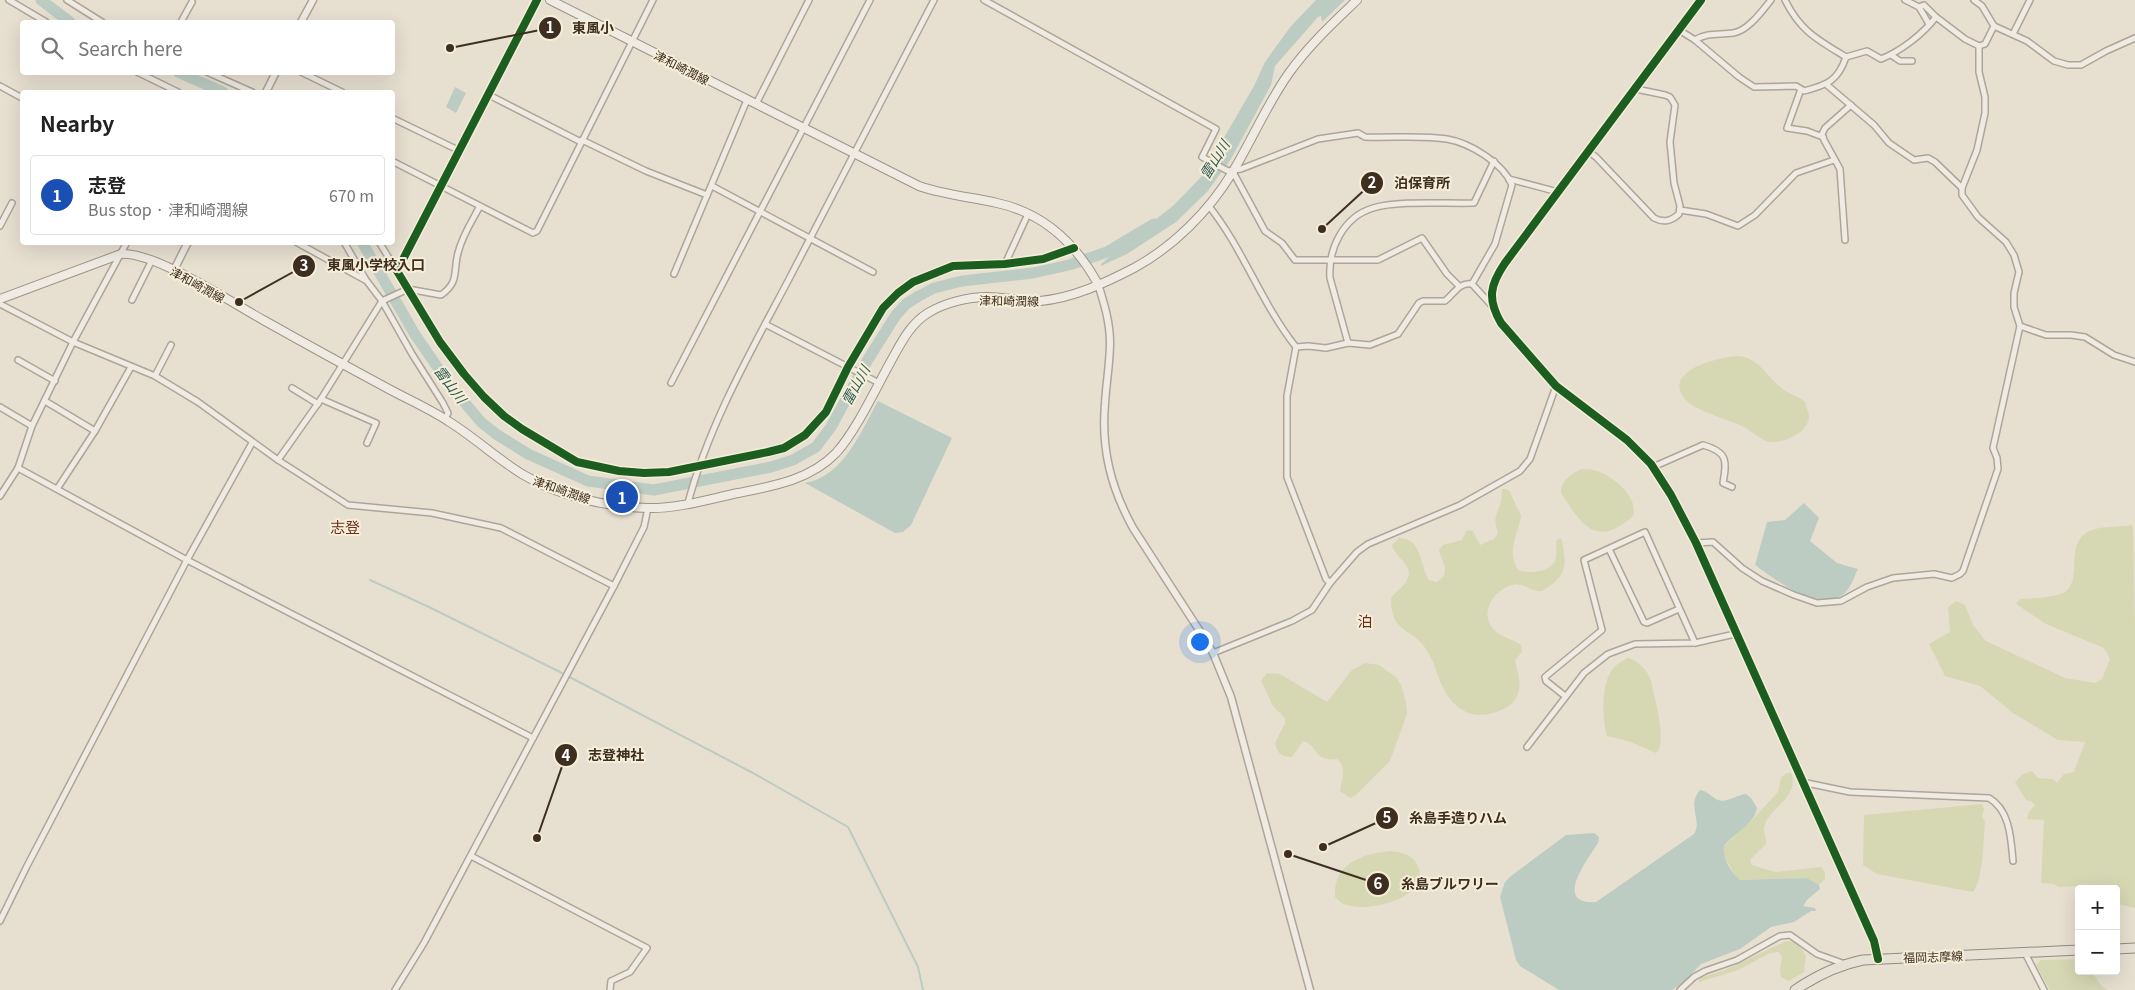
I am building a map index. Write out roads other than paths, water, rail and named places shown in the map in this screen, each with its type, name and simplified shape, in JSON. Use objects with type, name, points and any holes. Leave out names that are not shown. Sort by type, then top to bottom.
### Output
[{"type":"main road","name":"津和崎潤線","points":[[550,0],[896,175],[933,191],[1000,203],[1028,214],[1049,225],[1076,250],[1098,284]]},
{"type":"main road","name":"津和崎潤線","points":[[121,254],[127,253],[152,260],[174,270],[342,365],[445,419],[521,474],[538,483],[576,497],[648,508],[688,503],[799,478],[827,461],[841,446],[903,340],[914,324],[929,312],[959,301],[985,297],[1019,301],[1060,299],[1084,291],[1152,257],[1189,226],[1208,205],[1291,70],[1349,3],[1358,0]]},
{"type":"main road","points":[[0,299],[121,254]]},
{"type":"main road","points":[[2120,949],[2135,948]]},
{"type":"main road","name":"福岡志摩線","points":[[1795,990],[1820,975],[1845,964],[1878,959],[2075,950]]},
{"type":"street","points":[[9,0],[43,20]]},
{"type":"street","points":[[67,0],[99,20]]},
{"type":"street","points":[[397,271],[489,95],[536,0]]},
{"type":"street","points":[[395,163],[533,233],[536,231],[653,0]]},
{"type":"street","points":[[756,104],[809,0]]},
{"type":"street","points":[[672,382],[870,0]]},
{"type":"street","points":[[688,503],[697,467],[714,427],[765,324],[934,0]]},
{"type":"street","points":[[984,0],[1216,130],[1202,157],[1230,171],[1265,231],[1282,243],[1295,260],[1378,260],[1422,238],[1447,274],[1460,286]]},
{"type":"street","points":[[1494,308],[1492,288],[1496,277],[1701,0]]},
{"type":"street","points":[[1695,40],[1704,34],[1734,33],[1742,30],[1771,0]]},
{"type":"street","points":[[1785,0],[1798,24],[1815,38],[1846,57],[1867,51],[1881,59],[1912,42],[1936,17]]},
{"type":"street","points":[[1905,0],[1923,4],[1965,40],[1979,46],[1985,44],[1994,26]]},
{"type":"street","points":[[1974,0],[1982,6],[1994,26],[2014,34],[2054,61],[2068,65],[2081,65],[2135,38]]},
{"type":"street","points":[[2014,34],[2030,0]]},
{"type":"street","points":[[182,20],[191,1]]},
{"type":"street","points":[[302,20],[310,1]]},
{"type":"street","points":[[1923,4],[1929,24]]},
{"type":"street","points":[[1679,30],[1695,40],[1739,77],[1754,87],[1796,86],[1804,91],[1827,85],[1841,69],[1846,57]]},
{"type":"street","points":[[1696,543],[1713,542],[1742,568],[1762,581],[1794,596],[1817,603],[1841,602],[1867,587],[1903,576],[1934,574],[1952,578],[1960,574],[1998,469],[1997,458],[1993,448],[2020,326],[2014,307],[2014,293],[2019,272],[2014,255],[2006,242],[1972,209],[1962,195],[1962,188],[1977,150],[1985,113],[1985,96],[1978,72],[1979,46]]},
{"type":"street","points":[[1890,55],[1900,61],[1912,61]]},
{"type":"street","points":[[143,75],[174,90]]},
{"type":"street","points":[[214,75],[248,90]]},
{"type":"street","points":[[267,90],[274,75]]},
{"type":"street","points":[[307,75],[338,90]]},
{"type":"street","points":[[1827,85],[1874,125],[1889,143],[1914,160],[1928,158],[1935,162],[1962,188]]},
{"type":"street","points":[[0,86],[20,97]]},
{"type":"street","points":[[1588,151],[1654,218],[1663,222],[1676,216],[1680,210],[1674,183],[1670,142],[1675,105],[1665,95],[1636,89]]},
{"type":"street","points":[[1801,89],[1787,128],[1807,131],[1823,137]]},
{"type":"street","points":[[489,95],[581,141],[707,196]]},
{"type":"street","points":[[674,274],[747,100]]},
{"type":"street","points":[[1845,240],[1840,169],[1823,137],[1825,128],[1851,105]]},
{"type":"street","points":[[395,119],[460,151]]},
{"type":"street","points":[[1230,171],[1318,140],[1358,133],[1365,137],[1446,139],[1484,154],[1494,161],[1509,180],[1511,189],[1497,240],[1472,284]]},
{"type":"street","points":[[1680,210],[1706,214],[1738,226],[1755,215],[1796,173],[1834,160]]},
{"type":"street","points":[[1348,343],[1330,278],[1330,260],[1335,243],[1341,232],[1351,221],[1373,208],[1389,205],[1474,203],[1494,161]]},
{"type":"street","points":[[1509,180],[1558,192]]},
{"type":"street","points":[[712,186],[873,272]]},
{"type":"street","points":[[0,226],[12,203]]},
{"type":"street","points":[[1208,205],[1252,274],[1282,330],[1296,347],[1287,396],[1287,477],[1326,579],[1330,583]]},
{"type":"street","points":[[278,460],[320,402],[383,300],[407,290],[442,295],[448,290],[457,272],[458,254],[467,229],[480,206]]},
{"type":"street","points":[[1005,264],[1028,214]]},
{"type":"street","points":[[0,496],[18,468],[32,426],[73,342],[126,245]]},
{"type":"street","points":[[174,270],[186,245]]},
{"type":"street","points":[[302,245],[366,280]]},
{"type":"street","points":[[346,245],[366,280],[383,300],[412,354],[443,402],[448,414],[445,419]]},
{"type":"street","points":[[381,245],[440,342],[484,397],[522,429],[577,462],[590,466],[644,473],[670,472],[768,452],[784,448],[800,439],[813,428],[826,412],[848,367],[884,308],[898,293],[913,282],[953,266],[1005,264],[1043,259],[1076,250]]},
{"type":"street","points":[[132,300],[152,260]]},
{"type":"street","points":[[1098,284],[1109,323],[1110,344],[1104,443],[1111,480],[1120,504],[1133,528],[1182,602],[1212,653],[1236,715],[1310,990]]},
{"type":"street","points":[[1296,347],[1326,348],[1348,343],[1370,345],[1395,336],[1419,303],[1423,301],[1445,301],[1460,286],[1472,284],[1494,308],[1501,323],[1556,386],[1627,440],[1653,467],[1671,495],[1696,543],[1735,634],[1874,941],[1878,959]]},
{"type":"street","points":[[0,304],[73,342],[155,376],[198,402],[278,460],[348,505],[432,512],[501,528],[614,586]]},
{"type":"street","points":[[765,324],[879,383]]},
{"type":"street","points":[[2020,326],[2046,335],[2085,337],[2114,355],[2135,362]]},
{"type":"street","points":[[155,376],[171,345]]},
{"type":"street","points":[[18,360],[55,381]]},
{"type":"street","points":[[57,490],[95,431],[131,367]]},
{"type":"street","points":[[1212,653],[1292,621],[1312,610],[1330,583],[1357,552],[1368,544],[1460,506],[1520,471],[1530,459],[1556,386]]},
{"type":"street","points":[[292,388],[320,402],[376,423],[367,443]]},
{"type":"street","points":[[45,401],[95,431]]},
{"type":"street","points":[[0,407],[32,426]]},
{"type":"street","points":[[0,921],[187,560],[252,442]]},
{"type":"street","points":[[1653,467],[1703,445],[1724,456],[1727,468],[1723,483],[1732,487]]},
{"type":"street","points":[[18,468],[187,560],[533,738]]},
{"type":"street","points":[[395,990],[424,943],[614,586],[644,526],[648,508]]},
{"type":"street","points":[[1565,696],[1544,679],[1601,632],[1584,560],[1644,532],[1695,643]]},
{"type":"street","points":[[1609,548],[1644,622],[1647,623],[1680,609]]},
{"type":"street","points":[[1527,746],[1565,696],[1593,664],[1608,654],[1620,648],[1636,644],[1695,643],[1735,634]]},
{"type":"street","points":[[1802,782],[1850,792],[1989,798],[2001,807],[2011,834],[2013,861]]},
{"type":"street","points":[[471,856],[647,948],[630,972],[611,981],[610,990]]},
{"type":"street","points":[[1680,990],[1694,977],[1705,971],[1737,960],[1780,936],[1790,935],[1817,954],[1845,964]]},
{"type":"street","points":[[2025,953],[2044,990]]},
{"type":"water","points":[[1316,0],[1345,0],[1322,22],[1321,16],[1318,17],[1275,66],[1271,85],[1231,159],[1207,192],[1176,222],[1127,254],[1101,266],[1113,254],[1133,243],[1146,227],[1174,205],[1201,177],[1254,86],[1265,62],[1291,26]]},
{"type":"water","points":[[455,87],[466,93],[456,113],[446,107]]},
{"type":"water","points":[[878,401],[952,438],[911,525],[903,532],[895,533],[805,483],[819,479],[841,462],[858,438]]},
{"type":"water","points":[[1804,503],[1819,518],[1810,541],[1837,563],[1858,569],[1849,589],[1839,597],[1829,600],[1806,596],[1772,578],[1755,565],[1767,522],[1785,520]]},
{"type":"water","points":[[1700,790],[1721,801],[1746,794],[1757,808],[1748,824],[1724,846],[1726,860],[1730,869],[1737,877],[1740,880],[1807,878],[1819,885],[1820,889],[1803,906],[1815,908],[1816,911],[1811,911],[1794,922],[1771,927],[1740,949],[1701,964],[1686,980],[1672,990],[1559,990],[1520,966],[1516,960],[1500,897],[1505,882],[1511,876],[1566,835],[1594,833],[1599,837],[1598,843],[1581,869],[1575,889],[1576,896],[1583,901],[1596,902],[1694,834],[1697,824],[1694,802]]},
{"type":"waterway","name":"雷山川","points":[[41,0],[67,20]]},
{"type":"waterway","name":"雷山川","points":[[185,75],[218,90]]},
{"type":"waterway","name":"雷山川","points":[[364,245],[414,333],[449,384],[481,422],[528,454],[588,481],[654,490],[771,467],[793,460],[816,447],[831,427],[867,361],[896,315],[906,304],[934,288],[962,281],[1033,273],[1069,265],[1107,252],[1154,224]]},
{"type":"waterway","points":[[370,580],[560,672],[753,773],[848,827],[918,967],[923,990]]},
{"type":"place","name":"東風小","points":[[450,48]]},
{"type":"place","name":"泊保育所","points":[[1322,229]]},
{"type":"place","name":"東風小学校入口","points":[[239,302]]},
{"type":"place","name":"志登","points":[[622,497]]},
{"type":"place","name":"志登神社","points":[[537,838]]},
{"type":"place","name":"糸島手造りハム","points":[[1323,847]]},
{"type":"place","name":"糸島ブルワリー","points":[[1288,854]]},
{"type":"district","name":"志登","points":[[345,526]]},
{"type":"district","name":"泊","points":[[1365,620]]}]
